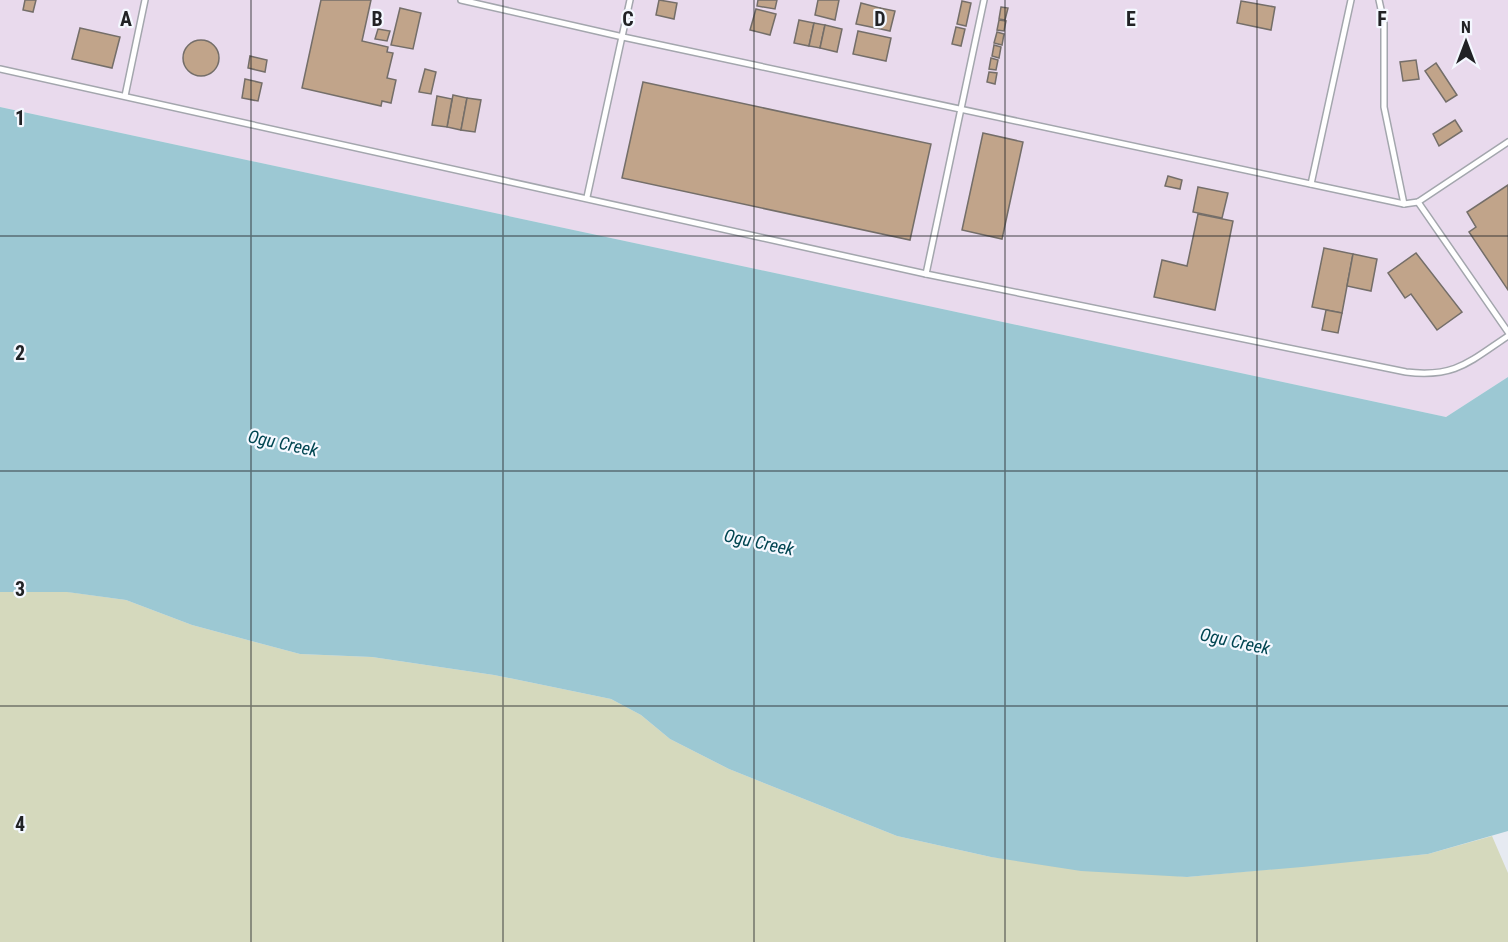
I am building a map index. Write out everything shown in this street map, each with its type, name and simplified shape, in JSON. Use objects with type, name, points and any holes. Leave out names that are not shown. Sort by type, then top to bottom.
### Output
[{"type":"lane","points":[[125,96],[145,0]]},
{"type":"lane","points":[[461,0],[960,110],[1404,204],[1418,202],[1508,142]]},
{"type":"lane","points":[[587,197],[630,0]]},
{"type":"lane","points":[[926,274],[984,0]]},
{"type":"lane","points":[[1311,184],[1352,0]]},
{"type":"lane","points":[[1379,0],[1384,23],[1384,107],[1404,204]]},
{"type":"lane","points":[[0,69],[587,197],[926,274],[1425,374],[1443,374],[1465,365],[1508,334],[1418,202]]},
{"type":"shaded area","points":[[0,0],[1508,0],[1508,377],[1446,417],[0,107]]},
{"type":"green space","points":[[0,592],[68,592],[126,600],[192,625],[300,654],[372,657],[494,675],[611,699],[641,715],[670,739],[729,769],[897,836],[991,857],[1187,877],[1428,854],[1492,836],[1508,873],[1508,942],[0,942]]},
{"type":"water","name":"Ogu Creek","points":[[0,107],[1446,417],[1508,377],[1508,831],[1428,854],[1187,877],[1081,871],[991,857],[897,836],[729,769],[670,739],[641,715],[611,699],[494,675],[372,657],[300,654],[192,625],[126,600],[67,592],[0,592]]},
{"type":"building","points":[[25,0],[36,0],[33,12],[23,10]]},
{"type":"building","points":[[321,0],[371,0],[362,41],[388,47],[387,52],[393,53],[387,78],[396,80],[391,103],[382,101],[381,106],[302,88]]},
{"type":"building","points":[[659,0],[677,3],[674,19],[656,15]]},
{"type":"building","points":[[758,0],[777,0],[775,9],[757,6]]},
{"type":"building","points":[[818,0],[839,0],[835,20],[815,15]]},
{"type":"building","points":[[962,1],[971,3],[966,26],[957,24]]},
{"type":"building","points":[[1241,1],[1275,7],[1271,30],[1237,23]]},
{"type":"building","points":[[861,3],[880,8],[876,28],[856,24]]},
{"type":"building","points":[[1001,7],[1008,8],[1005,20],[999,19]]},
{"type":"building","points":[[400,8],[421,13],[413,49],[391,45]]},
{"type":"building","points":[[880,8],[895,11],[890,31],[876,28]]},
{"type":"building","points":[[756,9],[776,14],[770,35],[750,30]]},
{"type":"building","points":[[799,20],[814,23],[809,46],[794,43]]},
{"type":"building","points":[[999,20],[1006,21],[1004,31],[997,30]]},
{"type":"building","points":[[814,23],[825,25],[820,48],[809,46]]},
{"type":"building","points":[[825,25],[842,29],[837,52],[820,48]]},
{"type":"building","points":[[956,27],[965,29],[961,46],[952,44]]},
{"type":"building","points":[[80,28],[120,37],[112,68],[72,59]]},
{"type":"building","points":[[378,29],[390,31],[387,41],[375,39]]},
{"type":"building","points":[[858,31],[891,38],[886,61],[853,54]]},
{"type":"building","points":[[997,32],[1004,34],[1002,45],[994,43]]},
{"type":"building","points":[[201,40],[213,46],[219,58],[213,70],[201,76],[189,70],[183,58],[189,46]]},
{"type":"building","points":[[994,45],[1001,47],[999,58],[992,56]]},
{"type":"building","points":[[250,56],[267,60],[265,72],[248,68]]},
{"type":"building","points":[[991,58],[998,60],[996,70],[989,69]]},
{"type":"building","points":[[1416,60],[1419,79],[1403,81],[1400,62]]},
{"type":"building","points":[[1436,63],[1457,95],[1446,102],[1425,71]]},
{"type":"building","points":[[425,69],[436,72],[431,94],[419,92]]},
{"type":"building","points":[[989,72],[997,73],[995,84],[987,82]]},
{"type":"building","points":[[245,79],[262,83],[258,101],[242,98]]},
{"type":"building","points":[[643,82],[931,144],[910,240],[622,178]]},
{"type":"building","points":[[453,95],[467,98],[461,130],[447,127]]},
{"type":"building","points":[[437,96],[452,99],[447,127],[432,125]]},
{"type":"building","points":[[467,98],[481,100],[475,132],[461,130]]},
{"type":"building","points":[[1455,120],[1462,131],[1439,146],[1433,134]]},
{"type":"building","points":[[983,133],[1023,142],[1002,239],[962,230]]},
{"type":"building","points":[[1168,176],[1182,180],[1180,189],[1165,186]]},
{"type":"building","points":[[1508,185],[1508,290],[1469,232],[1476,227],[1467,212]]},
{"type":"building","points":[[1198,187],[1228,193],[1222,218],[1193,212]]},
{"type":"building","points":[[1198,214],[1233,221],[1215,310],[1154,297],[1162,260],[1187,266]]},
{"type":"building","points":[[1324,248],[1353,254],[1342,313],[1312,307]]},
{"type":"building","points":[[1416,253],[1462,312],[1437,330],[1411,294],[1405,298],[1388,273]]},
{"type":"building","points":[[1353,254],[1377,259],[1371,291],[1347,286]]},
{"type":"building","points":[[1326,310],[1342,313],[1338,333],[1322,330]]}]
